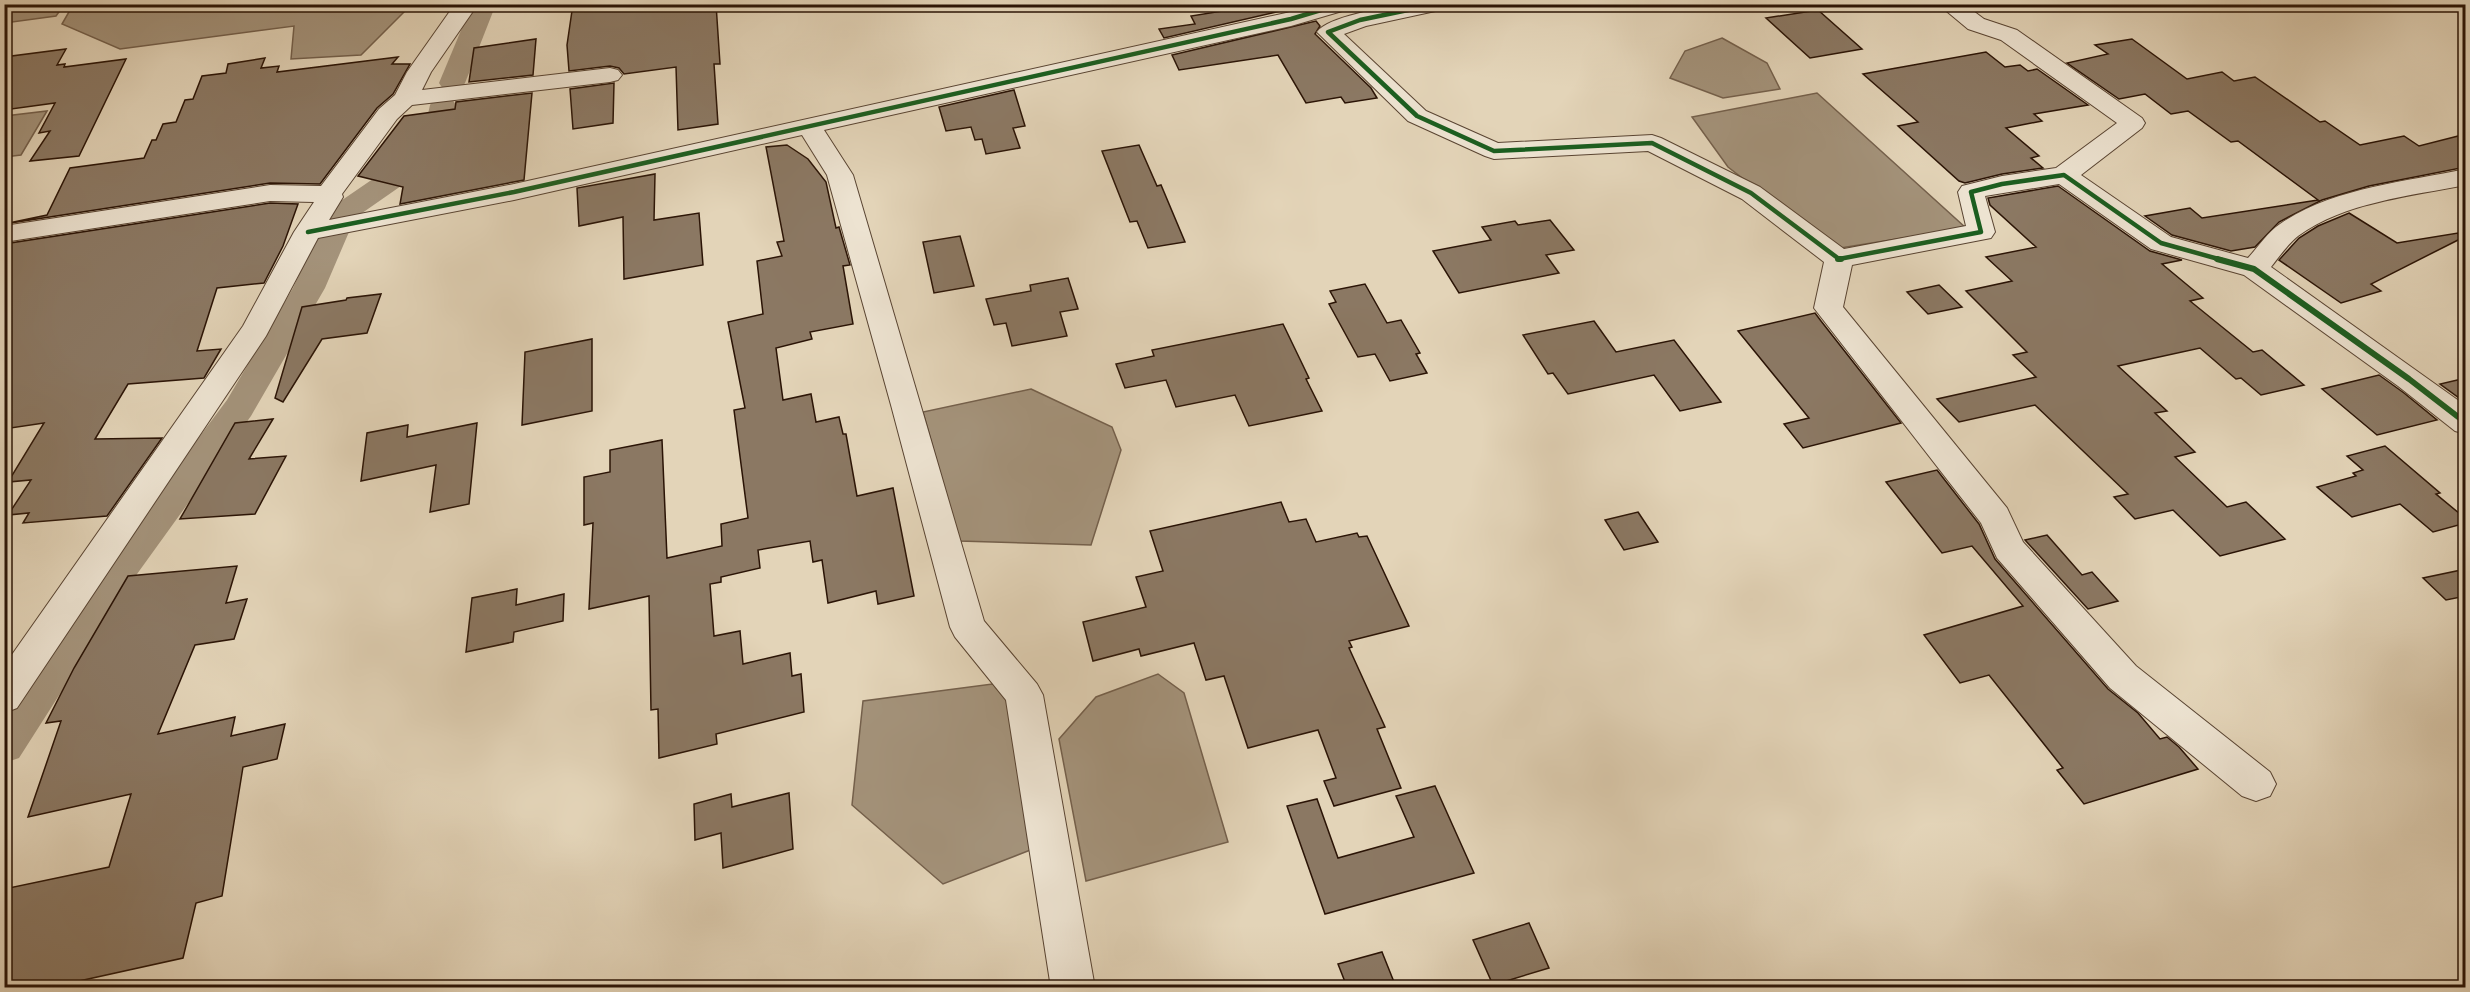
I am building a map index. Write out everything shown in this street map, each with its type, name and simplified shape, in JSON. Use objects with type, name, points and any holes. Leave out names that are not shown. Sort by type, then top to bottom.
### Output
[{"type":"street","points":[[4,697],[256,329],[308,232],[327,203],[329,194],[388,114],[405,99],[419,72],[467,4]]},
{"type":"street","points":[[308,232],[514,192],[809,127],[1291,19],[1341,4]]},
{"type":"street","points":[[1432,5],[1360,20],[1328,32],[1417,116],[1494,151],[1652,142],[1750,193],[1839,259],[1981,232],[1971,192],[2002,184],[2064,175],[2133,123],[2009,35],[1976,24],[1950,4]]},
{"type":"street","points":[[405,99],[610,75]]},
{"type":"street","points":[[809,127],[840,175],[908,405],[968,627],[1024,695],[1073,987]]},
{"type":"street","points":[[2064,175],[2162,243],[2254,269],[2466,423]]},
{"type":"street","points":[[2254,269],[2288,231],[2319,214],[2364,199],[2466,177]]},
{"type":"street","points":[[4,234],[270,192],[329,194]]},
{"type":"street","points":[[1839,259],[1828,308],[1995,518],[2009,549],[2123,677],[2256,784]]},
{"type":"shaded area","points":[[4,5],[64,5],[56,16],[5,23]]},
{"type":"shaded area","points":[[73,5],[411,5],[361,55],[291,59],[294,26],[120,49],[62,24]]},
{"type":"shaded area","points":[[1722,38],[1767,63],[1780,89],[1723,98],[1670,78],[1685,51]]},
{"type":"shaded area","points":[[1817,93],[1966,228],[1834,249],[1728,167],[1692,117]]},
{"type":"shaded area","points":[[47,111],[21,155],[5,157],[5,116]]},
{"type":"shaded area","points":[[1031,389],[1112,427],[1121,450],[1091,545],[959,541],[923,412]]},
{"type":"shaded area","points":[[1158,674],[1184,693],[1228,842],[1086,881],[1059,739],[1096,697]]},
{"type":"shaded area","points":[[1000,683],[1027,728],[1033,849],[943,884],[852,805],[863,701]]},
{"type":"building","points":[[573,4],[716,4],[720,64],[714,64],[718,124],[678,130],[676,67],[624,74],[619,68],[610,66],[569,71],[567,45]]},
{"type":"building","points":[[1232,4],[1306,5],[1164,38],[1159,29],[1195,24],[1191,16],[1235,9]]},
{"type":"building","points":[[1818,10],[1862,49],[1810,58],[1766,18]]},
{"type":"building","points":[[1316,21],[1320,26],[1315,34],[1371,88],[1377,98],[1345,103],[1341,97],[1306,103],[1278,55],[1179,70],[1172,55]]},
{"type":"building","points":[[536,39],[533,75],[469,82],[474,48]]},
{"type":"building","points":[[2132,39],[2187,79],[2222,72],[2234,81],[2255,77],[2320,122],[2325,121],[2360,145],[2404,136],[2419,146],[2466,134],[2466,167],[2369,186],[2322,200],[2279,222],[2255,247],[2231,251],[2172,235],[2145,216],[2190,208],[2202,218],[2318,200],[2238,141],[2231,142],[2188,111],[2171,114],[2145,94],[2119,99],[2067,63],[2108,54],[2095,45]]},
{"type":"building","points":[[66,49],[57,65],[65,64],[64,67],[126,59],[79,156],[30,161],[50,131],[39,133],[55,103],[4,110],[4,57]]},
{"type":"building","points":[[1986,52],[2005,67],[2020,65],[2028,71],[2037,69],[2088,105],[2034,114],[2042,121],[2006,128],[2039,156],[2031,158],[2043,168],[2002,174],[1965,183],[1959,181],[1898,126],[1918,122],[1863,74]]},
{"type":"building","points":[[398,57],[392,64],[410,64],[393,94],[377,108],[320,184],[270,183],[4,224],[47,215],[70,168],[144,158],[163,124],[176,122],[185,100],[193,99],[202,76],[226,73],[228,64],[265,58],[261,68],[279,66],[277,72]]},
{"type":"building","points":[[614,83],[613,123],[573,129],[570,89]]},
{"type":"building","points":[[1014,90],[1025,126],[1013,128],[1020,148],[986,154],[982,139],[975,140],[971,127],[946,131],[939,107]]},
{"type":"building","points":[[532,93],[524,180],[400,204],[403,187],[358,176],[404,116],[455,109],[456,102]]},
{"type":"building","points":[[787,145],[808,159],[826,182],[836,228],[839,227],[850,265],[843,266],[853,324],[810,332],[812,339],[776,348],[783,400],[811,394],[816,422],[839,417],[843,434],[846,434],[857,496],[893,488],[914,596],[878,604],[876,591],[828,603],[822,560],[813,562],[810,541],[758,550],[760,568],[721,577],[721,582],[710,584],[714,636],[740,631],[743,664],[790,653],[792,676],[801,674],[804,712],[716,734],[717,744],[659,758],[658,709],[651,710],[649,596],[589,609],[593,523],[584,525],[584,477],[610,472],[610,450],[662,440],[667,558],[722,546],[721,524],[748,518],[734,410],[745,408],[728,322],[763,314],[757,261],[782,256],[777,242],[784,241],[766,147]]},
{"type":"building","points":[[1139,145],[1157,186],[1161,185],[1185,242],[1148,248],[1137,221],[1130,222],[1102,151]]},
{"type":"building","points":[[655,174],[654,220],[699,213],[703,265],[624,279],[623,217],[579,226],[577,188]]},
{"type":"building","points":[[2058,186],[2150,251],[2182,260],[2162,264],[2203,298],[2190,301],[2253,352],[2262,350],[2304,385],[2261,395],[2241,378],[2236,379],[2200,348],[2118,366],[2167,411],[2155,413],[2195,452],[2175,457],[2227,507],[2246,502],[2285,539],[2220,556],[2173,510],[2135,519],[2114,497],[2128,494],[2035,405],[1959,422],[1937,399],[2036,377],[2013,355],[2027,352],[1966,291],[2012,281],[1986,257],[2036,247],[1990,205],[1988,198]]},
{"type":"building","points":[[270,203],[298,204],[283,246],[264,283],[217,288],[197,351],[221,349],[204,378],[128,384],[95,439],[162,438],[107,516],[23,523],[29,513],[8,515],[31,480],[8,482],[44,423],[4,429],[4,244]]},
{"type":"building","points":[[2349,213],[2397,243],[2458,233],[2460,239],[2371,284],[2381,291],[2341,303],[2279,260],[2299,238],[2318,226]]},
{"type":"building","points":[[1550,220],[1574,250],[1546,255],[1559,273],[1459,293],[1433,251],[1491,240],[1482,227],[1515,221],[1518,225]]},
{"type":"building","points":[[960,236],[974,286],[934,293],[923,242]]},
{"type":"building","points":[[1068,278],[1078,309],[1060,312],[1067,336],[1012,346],[1006,323],[994,325],[986,299],[1031,291],[1030,285]]},
{"type":"building","points":[[1365,284],[1387,323],[1401,320],[1420,353],[1416,354],[1427,373],[1390,381],[1375,354],[1358,357],[1329,304],[1336,302],[1330,291]]},
{"type":"building","points":[[1939,285],[1962,307],[1928,314],[1907,292]]},
{"type":"building","points":[[381,294],[367,333],[322,339],[283,402],[275,398],[302,307]]},
{"type":"building","points":[[1815,313],[1901,423],[1803,448],[1784,424],[1809,418],[1738,331]]},
{"type":"building","points":[[1594,321],[1616,352],[1674,340],[1721,402],[1680,411],[1654,375],[1568,394],[1553,373],[1548,374],[1523,335]]},
{"type":"building","points":[[1283,324],[1322,411],[1249,426],[1235,395],[1176,407],[1166,380],[1125,388],[1116,364],[1154,356],[1152,350]]},
{"type":"building","points":[[592,339],[592,411],[522,425],[525,352]]},
{"type":"building","points":[[2379,375],[2437,420],[2377,435],[2322,389]]},
{"type":"building","points":[[2466,378],[2466,403],[2440,384]]},
{"type":"building","points":[[273,419],[249,459],[286,456],[255,514],[180,519],[235,423]]},
{"type":"building","points":[[477,423],[469,504],[430,512],[436,465],[361,481],[367,433],[408,425],[407,437]]},
{"type":"building","points":[[2385,446],[2440,493],[2436,494],[2466,519],[2466,523],[2433,532],[2400,504],[2352,517],[2317,487],[2356,476],[2353,473],[2363,470],[2347,456]]},
{"type":"building","points":[[1937,470],[1979,524],[1995,559],[2108,689],[2138,713],[2160,739],[2167,737],[2179,747],[2198,769],[2084,804],[2057,770],[2063,768],[1989,675],[1960,683],[1924,635],[2023,606],[1972,546],[1942,553],[1886,482]]},
{"type":"building","points":[[1281,502],[1289,522],[1306,519],[1316,542],[1357,533],[1359,537],[1367,536],[1409,626],[1349,641],[1352,647],[1349,648],[1385,727],[1377,729],[1401,788],[1334,806],[1324,781],[1336,778],[1318,730],[1248,748],[1224,676],[1206,680],[1194,643],[1141,656],[1139,649],[1093,661],[1083,622],[1146,607],[1136,577],[1163,571],[1150,531]]},
{"type":"building","points":[[1638,512],[1658,542],[1624,550],[1605,520]]},
{"type":"building","points":[[2047,535],[2082,575],[2092,572],[2118,601],[2088,609],[2025,540]]},
{"type":"building","points":[[237,566],[226,603],[247,599],[234,639],[195,645],[158,734],[235,717],[231,736],[285,724],[277,759],[243,767],[222,896],[196,903],[183,958],[52,987],[4,987],[4,889],[109,867],[131,794],[28,817],[61,721],[46,723],[74,668],[128,576]]},
{"type":"building","points":[[2466,569],[2466,596],[2446,600],[2423,578]]},
{"type":"building","points":[[517,589],[516,605],[564,594],[563,621],[514,632],[513,642],[466,652],[472,598]]},
{"type":"building","points":[[1435,786],[1474,873],[1325,914],[1287,806],[1317,799],[1338,858],[1414,837],[1396,796]]},
{"type":"building","points":[[789,793],[793,849],[723,868],[721,833],[695,840],[694,804],[731,794],[732,807]]},
{"type":"building","points":[[1529,923],[1549,968],[1493,985],[1473,940]]},
{"type":"building","points":[[1382,952],[1396,987],[1347,987],[1338,964]]},
{"type":"waterway","points":[[452,83],[484,4]]},
{"type":"waterway","points":[[4,745],[119,571],[239,408],[309,288],[342,213],[434,150],[443,105]]},
{"type":"cycle path","points":[[308,232],[514,192],[1291,19],[1341,4]]},
{"type":"cycle path","points":[[1432,5],[1360,20],[1328,32],[1417,116],[1494,151],[1652,143],[1751,193],[1839,259],[1981,232],[1971,192],[2002,184],[2064,175],[2161,243],[2254,269],[2409,379],[2466,423]]}]
